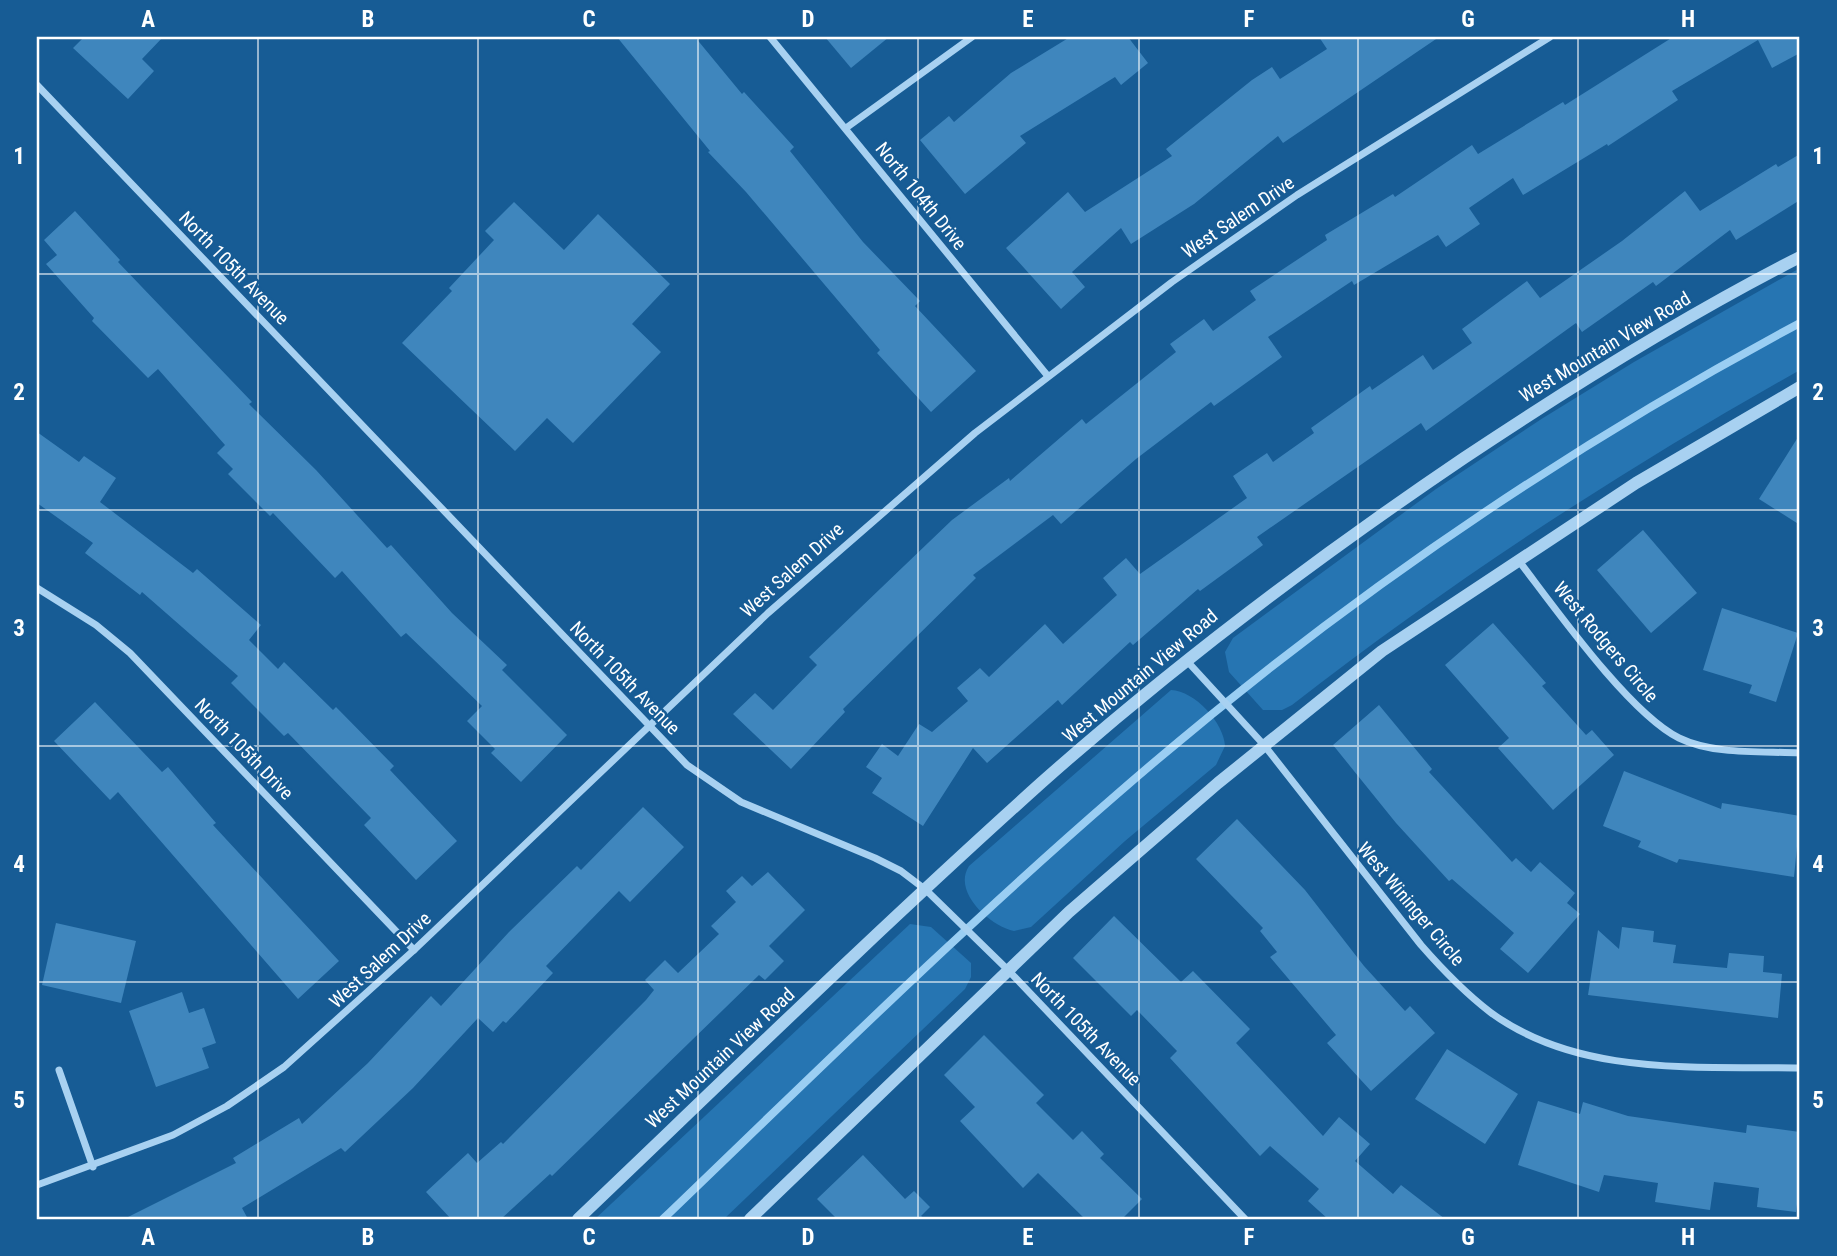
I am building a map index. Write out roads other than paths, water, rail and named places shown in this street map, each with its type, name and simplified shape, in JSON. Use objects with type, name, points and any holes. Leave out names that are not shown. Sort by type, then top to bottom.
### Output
[{"type":"street","name":"North 104th Drive","points":[[770,37],[1047,375]]},
{"type":"street","points":[[846,128],[972,37]]},
{"type":"street","name":"West Salem Drive","points":[[37,1185],[93,1167],[173,1135],[228,1106],[284,1067],[414,950],[648,726],[858,531],[1047,375],[1172,282],[1297,195],[1550,37]]},
{"type":"street","name":"North 105th Avenue","points":[[37,85],[687,765],[741,802],[875,858],[901,871],[926,890],[1008,970],[1245,1219]]},
{"type":"street","name":"West Mountain View Road","points":[[578,1219],[1043,782],[1187,661],[1358,530],[1537,409],[1618,359],[1800,257]]},
{"type":"street","points":[[758,1217],[1069,912],[1264,746],[1382,651],[1636,483],[1800,387]]},
{"type":"street","name":"West Rodgers Circle","points":[[1519,561],[1615,680],[1654,722],[1680,738],[1709,748],[1800,754]]},
{"type":"street","name":"North 105th Drive","points":[[37,588],[96,625],[130,653],[414,950]]},
{"type":"street","name":"West Wininger Circle","points":[[1187,661],[1264,746],[1448,976],[1490,1012],[1526,1034],[1599,1059],[1645,1064],[1800,1068]]},
{"type":"street","points":[[59,1070],[93,1167]]},
{"type":"waterway","points":[[663,1219],[1000,898],[1116,795],[1277,663],[1445,539],[1531,481],[1709,373],[1800,323]]}]
